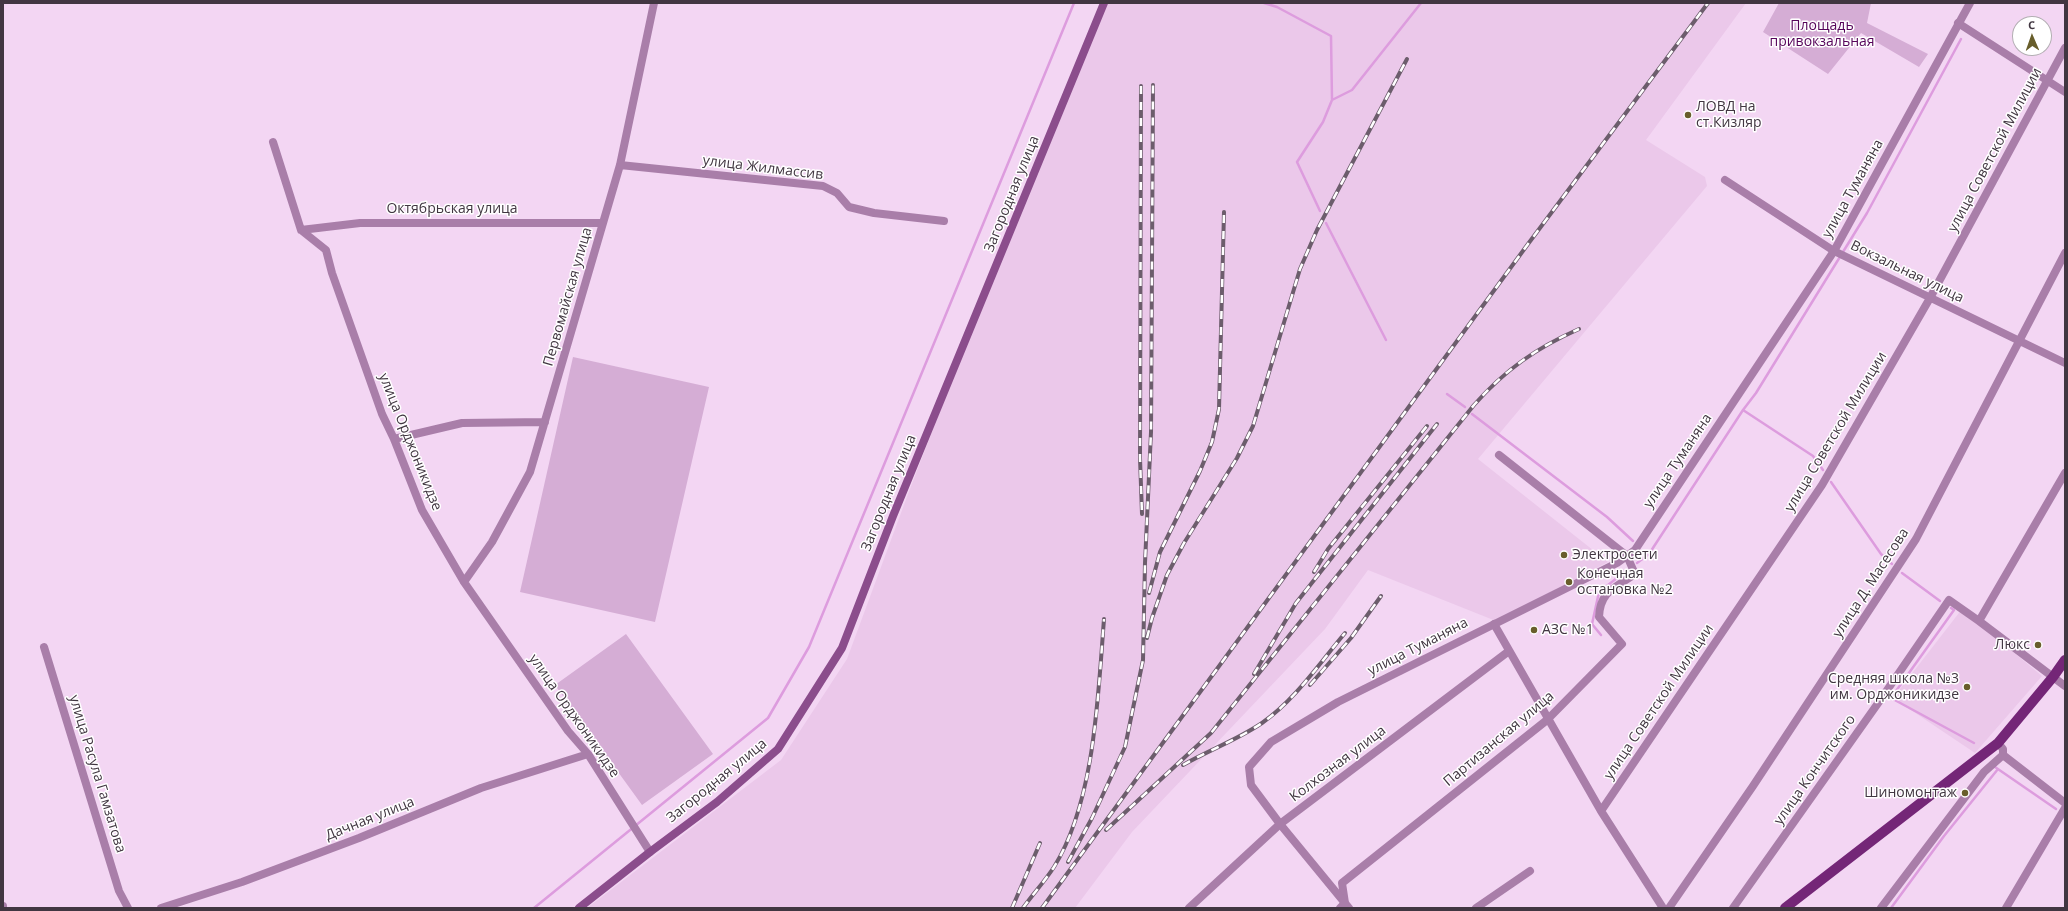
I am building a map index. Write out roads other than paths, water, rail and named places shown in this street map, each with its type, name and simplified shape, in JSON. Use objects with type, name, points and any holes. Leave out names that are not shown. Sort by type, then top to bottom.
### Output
[{"type":"main road","name":"Загородная улица","points":[[579,908],[717,802],[778,749],[842,648],[893,516],[1104,3]]},
{"type":"main road","points":[[1785,908],[1998,743],[2053,677],[2065,660]]},
{"type":"street","name":"Первомайская улица","points":[[464,582],[492,542],[530,472],[546,422],[620,165],[654,3]]},
{"type":"street","name":"улица Туманяна","points":[[1280,824],[1251,785],[1249,767],[1271,742],[1324,710],[1617,563],[1635,550],[1834,251],[1970,3]]},
{"type":"street","points":[[1958,23],[2065,92]]},
{"type":"street","name":"улица Советской Милиции","points":[[1601,811],[1822,485],[1930,298],[2046,80],[2065,48]]},
{"type":"street","points":[[273,142],[301,230]]},
{"type":"street","name":"улица Жилмассив","points":[[620,165],[823,186],[837,193],[849,207],[874,213],[944,221]]},
{"type":"street","name":"Вокзальная улица","points":[[1725,180],[1834,251],[2065,363]]},
{"type":"street","name":"Октябрьская улица","points":[[301,230],[360,223],[603,223]]},
{"type":"street","name":"улица Орджоникидзе","points":[[301,230],[326,250],[332,273],[382,414],[394,439],[422,510],[464,582],[568,731],[588,754],[650,852]]},
{"type":"street","name":"улица Д. Масесова","points":[[1668,908],[1753,786],[1916,539],[2065,253]]},
{"type":"street","points":[[394,439],[462,423],[546,422]]},
{"type":"street","points":[[1499,455],[1627,556]]},
{"type":"street","points":[[2065,473],[1979,621],[2065,686]]},
{"type":"street","name":"Партизанская улица","points":[[1345,906],[1342,883],[1547,720],[1622,644],[1599,617],[1599,606],[1604,596],[1634,574],[1627,556]]},
{"type":"street","name":"улица Кончитского","points":[[1733,908],[1949,600],[1979,621]]},
{"type":"street","points":[[1494,624],[1547,720],[1601,811],[1663,908]]},
{"type":"street","name":"улица Расула Гамзатова","points":[[44,647],[119,891],[128,908]]},
{"type":"street","name":"Колхозная улица","points":[[1190,908],[1280,824],[1509,651]]},
{"type":"street","points":[[1881,908],[1984,772],[2003,755],[2003,749],[1998,743]]},
{"type":"street","name":"Дачная улица","points":[[161,908],[242,882],[359,838],[481,788],[588,754]]},
{"type":"street","points":[[2003,755],[2065,803]]},
{"type":"street","points":[[2006,908],[2065,808]]},
{"type":"street","points":[[1280,824],[1345,906]]},
{"type":"street","points":[[1476,908],[1530,871]]},
{"type":"waterway","points":[[534,908],[768,718],[809,647],[1074,3]]},
{"type":"waterway","points":[[1264,3],[1277,7],[1331,36],[1332,100],[1323,122],[1297,162],[1320,211]]},
{"type":"waterway","points":[[1332,100],[1352,90],[1421,3]]},
{"type":"waterway","points":[[1743,410],[1756,393],[1867,213],[1961,39]]},
{"type":"waterway","points":[[1326,223],[1386,340]]},
{"type":"waterway","points":[[1447,394],[1465,407]]},
{"type":"waterway","points":[[1643,551],[1649,554],[1743,410],[1813,456],[1823,470]]},
{"type":"waterway","points":[[1472,414],[1607,517],[1633,541]]},
{"type":"waterway","points":[[1831,482],[1881,554],[1892,564]]},
{"type":"waterway","points":[[1637,563],[1649,554]]},
{"type":"waterway","points":[[1601,635],[1592,624],[1599,592],[1626,571]]},
{"type":"waterway","points":[[1902,573],[1940,601]]},
{"type":"waterway","points":[[1951,608],[1954,610],[1891,698],[1974,743]]},
{"type":"waterway","points":[[1995,767],[2056,809]]},
{"type":"waterway","points":[[1891,908],[1944,836],[1998,769]]},
{"type":"railway","points":[[1042,908],[1528,244],[1708,3]]},
{"type":"railway","points":[[1147,638],[1152,618],[1167,575],[1184,543],[1237,458],[1253,426],[1300,269],[1317,230],[1407,59]]},
{"type":"railway","points":[[1068,862],[1092,818],[1125,747],[1143,660],[1145,563],[1151,432],[1153,85]]},
{"type":"railway","points":[[1141,86],[1140,458],[1142,514]]},
{"type":"railway","points":[[1149,593],[1160,552],[1200,471],[1212,442],[1219,409],[1224,212]]},
{"type":"railway","points":[[1106,830],[1211,733],[1486,392],[1497,381],[1535,352],[1563,336],[1579,329]]},
{"type":"railway","points":[[1254,674],[1296,603],[1437,424]]},
{"type":"railway","points":[[1314,572],[1328,549],[1427,426]]},
{"type":"railway","points":[[1310,685],[1351,638],[1381,596]]},
{"type":"railway","points":[[1023,908],[1054,867],[1068,841],[1078,811],[1092,747],[1104,619]]},
{"type":"railway","points":[[1183,765],[1243,735],[1274,714],[1296,693],[1345,633]]},
{"type":"railway","points":[[1012,908],[1040,843]]},
{"type":"place","name":"ЛОВД на ст.Кизляр","points":[[1688,115]]},
{"type":"place","name":"Электросети","points":[[1564,555]]},
{"type":"place","name":"Конечная остановка №2","points":[[1569,582]]},
{"type":"place","name":"АЗС №1","points":[[1534,630]]},
{"type":"place","name":"Люкс","points":[[2038,645]]},
{"type":"place","name":"Средняя школа №3 им. Орджоникидзе","points":[[1967,687]]},
{"type":"place","name":"Шиномонтаж","points":[[1965,793]]},
{"type":"park label","name":"Площадь привокзальная","points":[[1822,34]]}]
